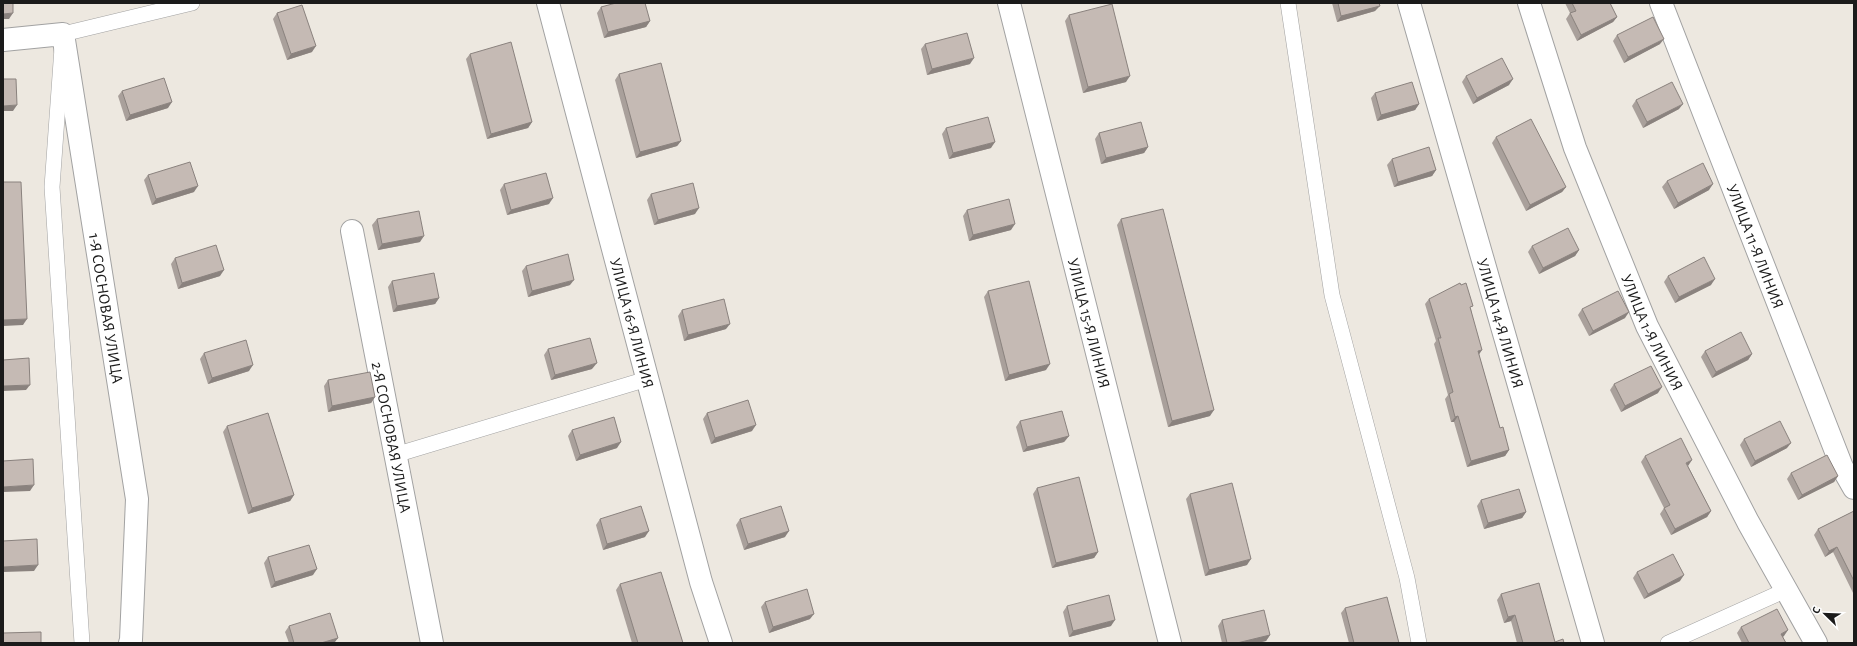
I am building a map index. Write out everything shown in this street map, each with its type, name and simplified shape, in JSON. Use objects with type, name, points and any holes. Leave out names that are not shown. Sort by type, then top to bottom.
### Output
[{"type":"street","name":"УЛИЦА 16-Я ЛИНИЯ","points":[[548,3],[701,582],[721,643]]},
{"type":"street","name":"УЛИЦА 15-Я ЛИНИЯ","points":[[1009,3],[1170,643]]},
{"type":"street","name":"УЛИЦА 14-Я ЛИНИЯ","points":[[1409,3],[1593,643]]},
{"type":"street","name":"УЛИЦА 1-Я ЛИНИЯ","points":[[1528,3],[1576,148],[1647,326],[1748,522],[1816,643]]},
{"type":"street","name":"УЛИЦА 11-Я ЛИНИЯ","points":[[1661,3],[1842,467],[1854,488]]},
{"type":"street","points":[[3,40],[63,34]]},
{"type":"street","name":"1-Я СОСНОВАЯ УЛИЦА","points":[[63,34],[137,499],[130,643]]},
{"type":"street","name":"2-Я СОСНОВАЯ УЛИЦА","points":[[352,232],[432,643]]},
{"type":"lane","points":[[82,643],[52,188],[63,34],[192,3]]},
{"type":"lane","points":[[1288,3],[1332,295],[1407,578],[1419,643]]},
{"type":"lane","points":[[395,455],[647,379]]},
{"type":"lane","points":[[1668,643],[1786,590]]},
{"type":"building","points":[[3,3],[13,3],[13,13],[3,14]]},
{"type":"building","points":[[616,3],[645,3],[650,21],[608,32],[601,7]]},
{"type":"building","points":[[1338,3],[1379,3],[1380,6],[1341,16]]},
{"type":"building","points":[[1572,3],[1610,3],[1617,17],[1581,35],[1570,13],[1576,11]]},
{"type":"building","points":[[1112,4],[1130,76],[1088,87],[1069,15]]},
{"type":"building","points":[[302,5],[316,46],[291,54],[277,13]]},
{"type":"building","points":[[1653,17],[1664,39],[1628,57],[1617,35]]},
{"type":"building","points":[[967,33],[974,58],[932,69],[925,44]]},
{"type":"building","points":[[511,42],[532,122],[491,134],[470,54]]},
{"type":"building","points":[[1502,58],[1513,79],[1477,98],[1466,76]]},
{"type":"building","points":[[661,63],[681,141],[640,152],[619,74]]},
{"type":"building","points":[[164,78],[172,102],[130,115],[122,91]]},
{"type":"building","points":[[3,79],[16,79],[17,105],[3,106]]},
{"type":"building","points":[[1412,82],[1419,104],[1381,115],[1375,93]]},
{"type":"building","points":[[1672,82],[1683,104],[1647,122],[1636,100]]},
{"type":"building","points":[[988,117],[995,142],[953,153],[946,128]]},
{"type":"building","points":[[1531,119],[1566,187],[1530,205],[1496,137]]},
{"type":"building","points":[[1141,122],[1148,147],[1106,158],[1099,133]]},
{"type":"building","points":[[1429,147],[1436,170],[1398,182],[1392,159]]},
{"type":"building","points":[[190,162],[198,186],[156,199],[148,175]]},
{"type":"building","points":[[1703,163],[1713,184],[1678,203],[1667,181]]},
{"type":"building","points":[[546,173],[553,198],[511,210],[504,184]]},
{"type":"building","points":[[3,182],[21,182],[27,319],[3,320]]},
{"type":"building","points":[[693,183],[699,208],[658,220],[651,194]]},
{"type":"building","points":[[1009,199],[1015,224],[973,235],[967,210]]},
{"type":"building","points":[[1163,209],[1214,410],[1172,421],[1121,219]]},
{"type":"building","points":[[419,211],[424,236],[382,244],[377,219]]},
{"type":"building","points":[[1568,228],[1579,250],[1543,268],[1532,246]]},
{"type":"building","points":[[216,245],[224,270],[182,283],[175,258]]},
{"type":"building","points":[[568,254],[574,280],[532,291],[526,266]]},
{"type":"building","points":[[1704,257],[1715,279],[1679,297],[1668,276]]},
{"type":"building","points":[[434,273],[439,298],[397,306],[392,281]]},
{"type":"building","points":[[1029,281],[1050,364],[1009,375],[988,291]]},
{"type":"building","points":[[1460,283],[1461,285],[1466,283],[1473,306],[1470,307],[1482,350],[1478,351],[1500,428],[1503,427],[1509,450],[1471,461],[1458,416],[1455,417],[1449,394],[1453,392],[1438,338],[1441,338],[1429,299]]},
{"type":"building","points":[[1618,291],[1629,312],[1593,331],[1582,309]]},
{"type":"building","points":[[724,299],[730,324],[688,335],[682,310]]},
{"type":"building","points":[[1741,332],[1752,354],[1716,372],[1705,351]]},
{"type":"building","points":[[590,338],[597,363],[555,375],[548,349]]},
{"type":"building","points":[[246,340],[253,365],[212,378],[204,353]]},
{"type":"building","points":[[29,358],[30,385],[3,386],[3,360]]},
{"type":"building","points":[[1651,366],[1662,387],[1625,406],[1614,384]]},
{"type":"building","points":[[370,372],[375,397],[332,406],[328,380]]},
{"type":"building","points":[[748,400],[756,425],[715,438],[707,413]]},
{"type":"building","points":[[1062,411],[1069,436],[1027,447],[1020,421]]},
{"type":"building","points":[[268,413],[294,495],[252,508],[227,426]]},
{"type":"building","points":[[614,417],[621,442],[580,455],[572,430]]},
{"type":"building","points":[[1780,421],[1791,443],[1755,461],[1744,439]]},
{"type":"building","points":[[1681,438],[1692,460],[1686,463],[1711,511],[1675,529],[1664,508],[1670,505],[1645,456]]},
{"type":"building","points":[[1827,455],[1838,476],[1802,495],[1791,473]]},
{"type":"building","points":[[33,459],[34,485],[3,487],[3,461]]},
{"type":"building","points":[[1079,477],[1098,552],[1056,563],[1037,488]]},
{"type":"building","points":[[1232,483],[1251,559],[1209,570],[1190,494]]},
{"type":"building","points":[[1519,489],[1526,512],[1488,523],[1481,500]]},
{"type":"building","points":[[641,506],[649,531],[607,544],[600,519]]},
{"type":"building","points":[[781,506],[789,531],[748,544],[740,519]]},
{"type":"building","points":[[1854,511],[1854,581],[1837,547],[1829,551],[1818,529]]},
{"type":"building","points":[[37,539],[38,565],[3,567],[3,541]]},
{"type":"building","points":[[309,545],[317,569],[275,582],[268,557]]},
{"type":"building","points":[[1673,554],[1684,575],[1648,594],[1637,572]]},
{"type":"building","points":[[661,572],[683,643],[638,643],[620,584]]},
{"type":"building","points":[[1539,583],[1555,642],[1563,639],[1564,643],[1523,643],[1515,615],[1508,617],[1501,594]]},
{"type":"building","points":[[807,589],[814,614],[773,627],[765,602]]},
{"type":"building","points":[[1109,595],[1115,620],[1073,631],[1067,606]]},
{"type":"building","points":[[1387,597],[1399,643],[1354,643],[1345,608]]},
{"type":"building","points":[[1777,609],[1788,630],[1781,634],[1786,643],[1749,643],[1741,627]]},
{"type":"building","points":[[1264,610],[1270,635],[1237,643],[1227,643],[1222,620]]},
{"type":"building","points":[[330,613],[338,638],[321,643],[294,643],[289,626]]},
{"type":"building","points":[[41,632],[41,643],[3,643],[3,633]]}]
